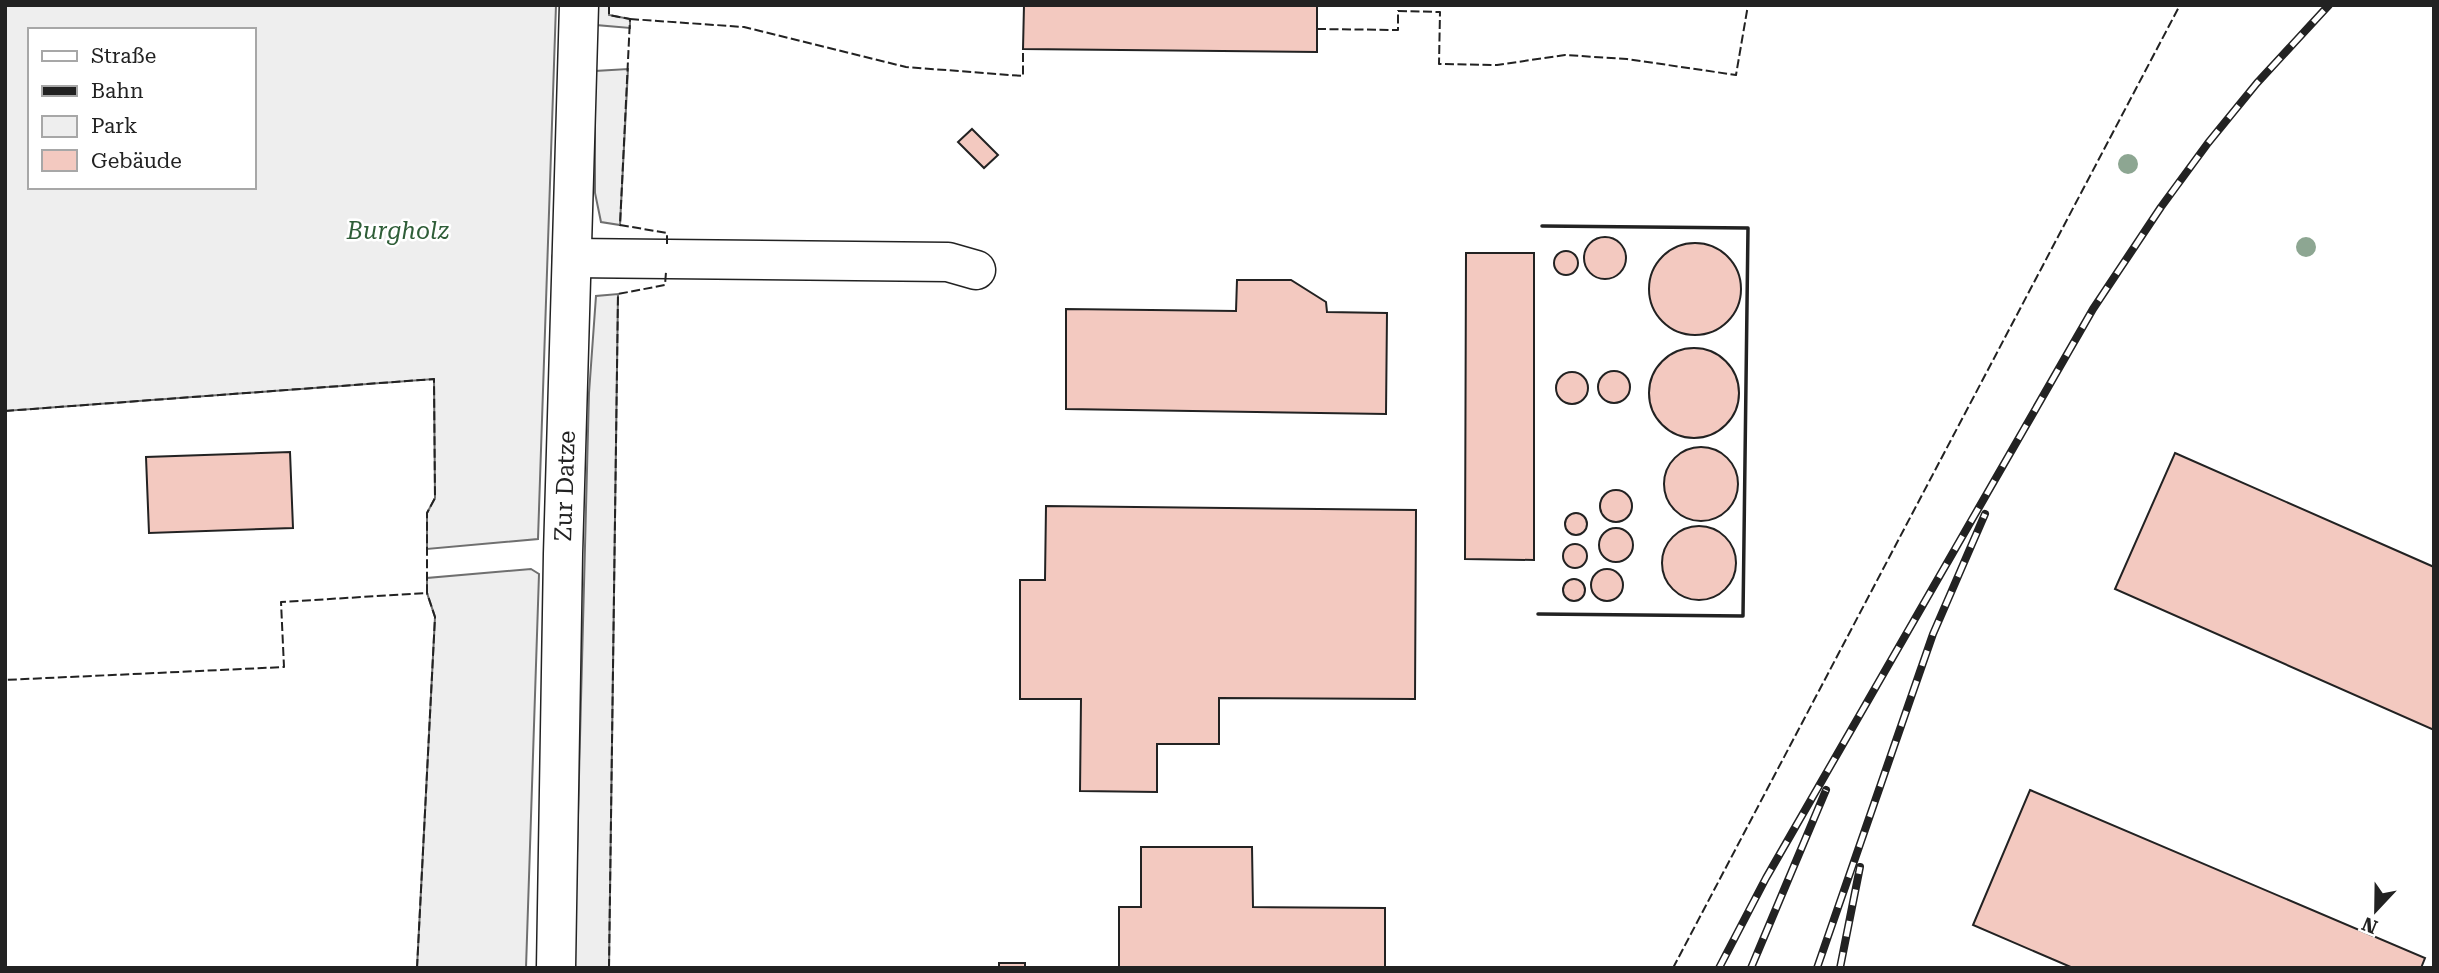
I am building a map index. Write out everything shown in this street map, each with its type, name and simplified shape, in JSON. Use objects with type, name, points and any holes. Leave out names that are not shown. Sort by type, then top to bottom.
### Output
[{"type":"lane","name":"Zur Datze","points":[[556,968],[563,554],[579,5]]},
{"type":"lane","points":[[572,258],[948,262],[976,270]]},
{"type":"green space","name":"Burgholz","points":[[5,5],[556,5],[538,539],[427,549],[427,513],[435,498],[434,379],[5,411]]},
{"type":"green space","points":[[596,5],[609,5],[609,15],[630,19],[630,28],[596,25]]},
{"type":"green space","points":[[628,69],[620,225],[601,222],[595,193],[595,71]]},
{"type":"green space","points":[[618,294],[609,968],[574,968],[589,393],[596,296]]},
{"type":"green space","points":[[531,569],[539,574],[526,968],[417,968],[435,617],[427,593],[427,578]]},
{"type":"building","points":[[1024,5],[1317,5],[1317,52],[1023,49]]},
{"type":"building","points":[[972,129],[998,155],[984,168],[958,142]]},
{"type":"building","points":[[1605,237],[1620,243],[1626,258],[1620,273],[1605,279],[1590,273],[1584,258],[1590,243]]},
{"type":"building","points":[[1695,243],[1712,247],[1727,257],[1737,272],[1741,289],[1737,306],[1727,321],[1712,331],[1695,335],[1678,331],[1663,321],[1653,306],[1649,289],[1653,272],[1663,257],[1678,247]]},
{"type":"building","points":[[1566,251],[1574,255],[1578,263],[1574,271],[1566,275],[1558,271],[1554,263],[1558,255]]},
{"type":"building","points":[[1466,253],[1534,253],[1534,560],[1465,559]]},
{"type":"building","points":[[1237,280],[1291,280],[1326,302],[1327,312],[1387,313],[1386,414],[1066,409],[1066,309],[1236,311]]},
{"type":"building","points":[[1685,348],[1703,348],[1719,355],[1732,368],[1739,384],[1739,402],[1732,418],[1719,431],[1703,438],[1685,438],[1669,431],[1656,418],[1649,402],[1649,384],[1656,368],[1669,355]]},
{"type":"building","points":[[1614,371],[1626,375],[1630,387],[1626,399],[1614,403],[1602,399],[1598,387],[1602,375]]},
{"type":"building","points":[[1572,372],[1584,376],[1588,388],[1584,400],[1572,404],[1560,400],[1556,388],[1560,376]]},
{"type":"building","points":[[1694,447],[1708,447],[1722,453],[1732,463],[1738,484],[1732,505],[1722,515],[1708,521],[1694,521],[1680,515],[1670,505],[1664,491],[1664,477],[1670,463],[1680,453]]},
{"type":"building","points":[[290,452],[293,528],[149,533],[146,457]]},
{"type":"building","points":[[2175,453],[2434,567],[2434,730],[2115,589]]},
{"type":"building","points":[[1616,490],[1628,494],[1632,506],[1628,518],[1616,522],[1604,518],[1600,506],[1604,494]]},
{"type":"building","points":[[1046,506],[1416,510],[1415,699],[1219,698],[1219,744],[1157,744],[1157,792],[1080,791],[1081,699],[1020,699],[1020,580],[1045,580]]},
{"type":"building","points":[[1572,513],[1580,513],[1587,520],[1587,528],[1580,535],[1572,535],[1565,528],[1565,520]]},
{"type":"building","points":[[1692,526],[1706,526],[1720,532],[1730,542],[1736,563],[1730,584],[1720,594],[1706,600],[1692,600],[1678,594],[1668,584],[1662,570],[1662,556],[1668,542],[1678,532]]},
{"type":"building","points":[[1616,528],[1628,533],[1633,545],[1628,557],[1616,562],[1604,557],[1599,545],[1604,533]]},
{"type":"building","points":[[1575,544],[1583,548],[1587,556],[1583,564],[1575,568],[1567,564],[1563,556],[1567,548]]},
{"type":"building","points":[[1607,569],[1619,573],[1623,585],[1619,597],[1607,601],[1595,597],[1591,585],[1595,573]]},
{"type":"building","points":[[1570,579],[1578,579],[1585,586],[1585,594],[1578,601],[1570,601],[1563,594],[1563,586]]},
{"type":"building","points":[[2030,790],[2425,958],[2421,968],[2073,968],[1973,925]]},
{"type":"building","points":[[1141,847],[1252,847],[1253,907],[1385,908],[1385,968],[1119,968],[1119,907],[1141,907]]},
{"type":"building","points":[[999,963],[1025,963],[1025,968],[999,968]]},
{"type":"railway","points":[[1719,968],[1766,878],[2093,309],[2161,207],[2208,143],[2257,83],[2329,5]]},
{"type":"railway","points":[[1817,968],[1933,634],[1985,514]]},
{"type":"railway","points":[[1751,968],[1826,790]]},
{"type":"railway","points":[[1840,968],[1860,867]]},
{"type":"fence","points":[[609,5],[609,15],[630,19],[620,225],[667,233],[667,244]]},
{"type":"fence","points":[[1317,29],[1398,30],[1398,11],[1440,12],[1439,64],[1497,65],[1565,55],[1627,59],[1736,75],[1748,5]]},
{"type":"fence","points":[[1673,968],[2180,5]]},
{"type":"fence","points":[[630,19],[744,27],[906,67],[1023,76],[1023,49]]},
{"type":"fence","points":[[609,968],[618,294],[665,285],[666,272]]},
{"type":"fence","points":[[5,411],[434,379],[435,498],[427,513],[427,593],[281,602],[284,667],[5,680]]},
{"type":"fence","points":[[417,968],[435,617],[427,593]]},
{"type":"wall","points":[[1538,614],[1743,616],[1748,228],[1542,226]]}]
